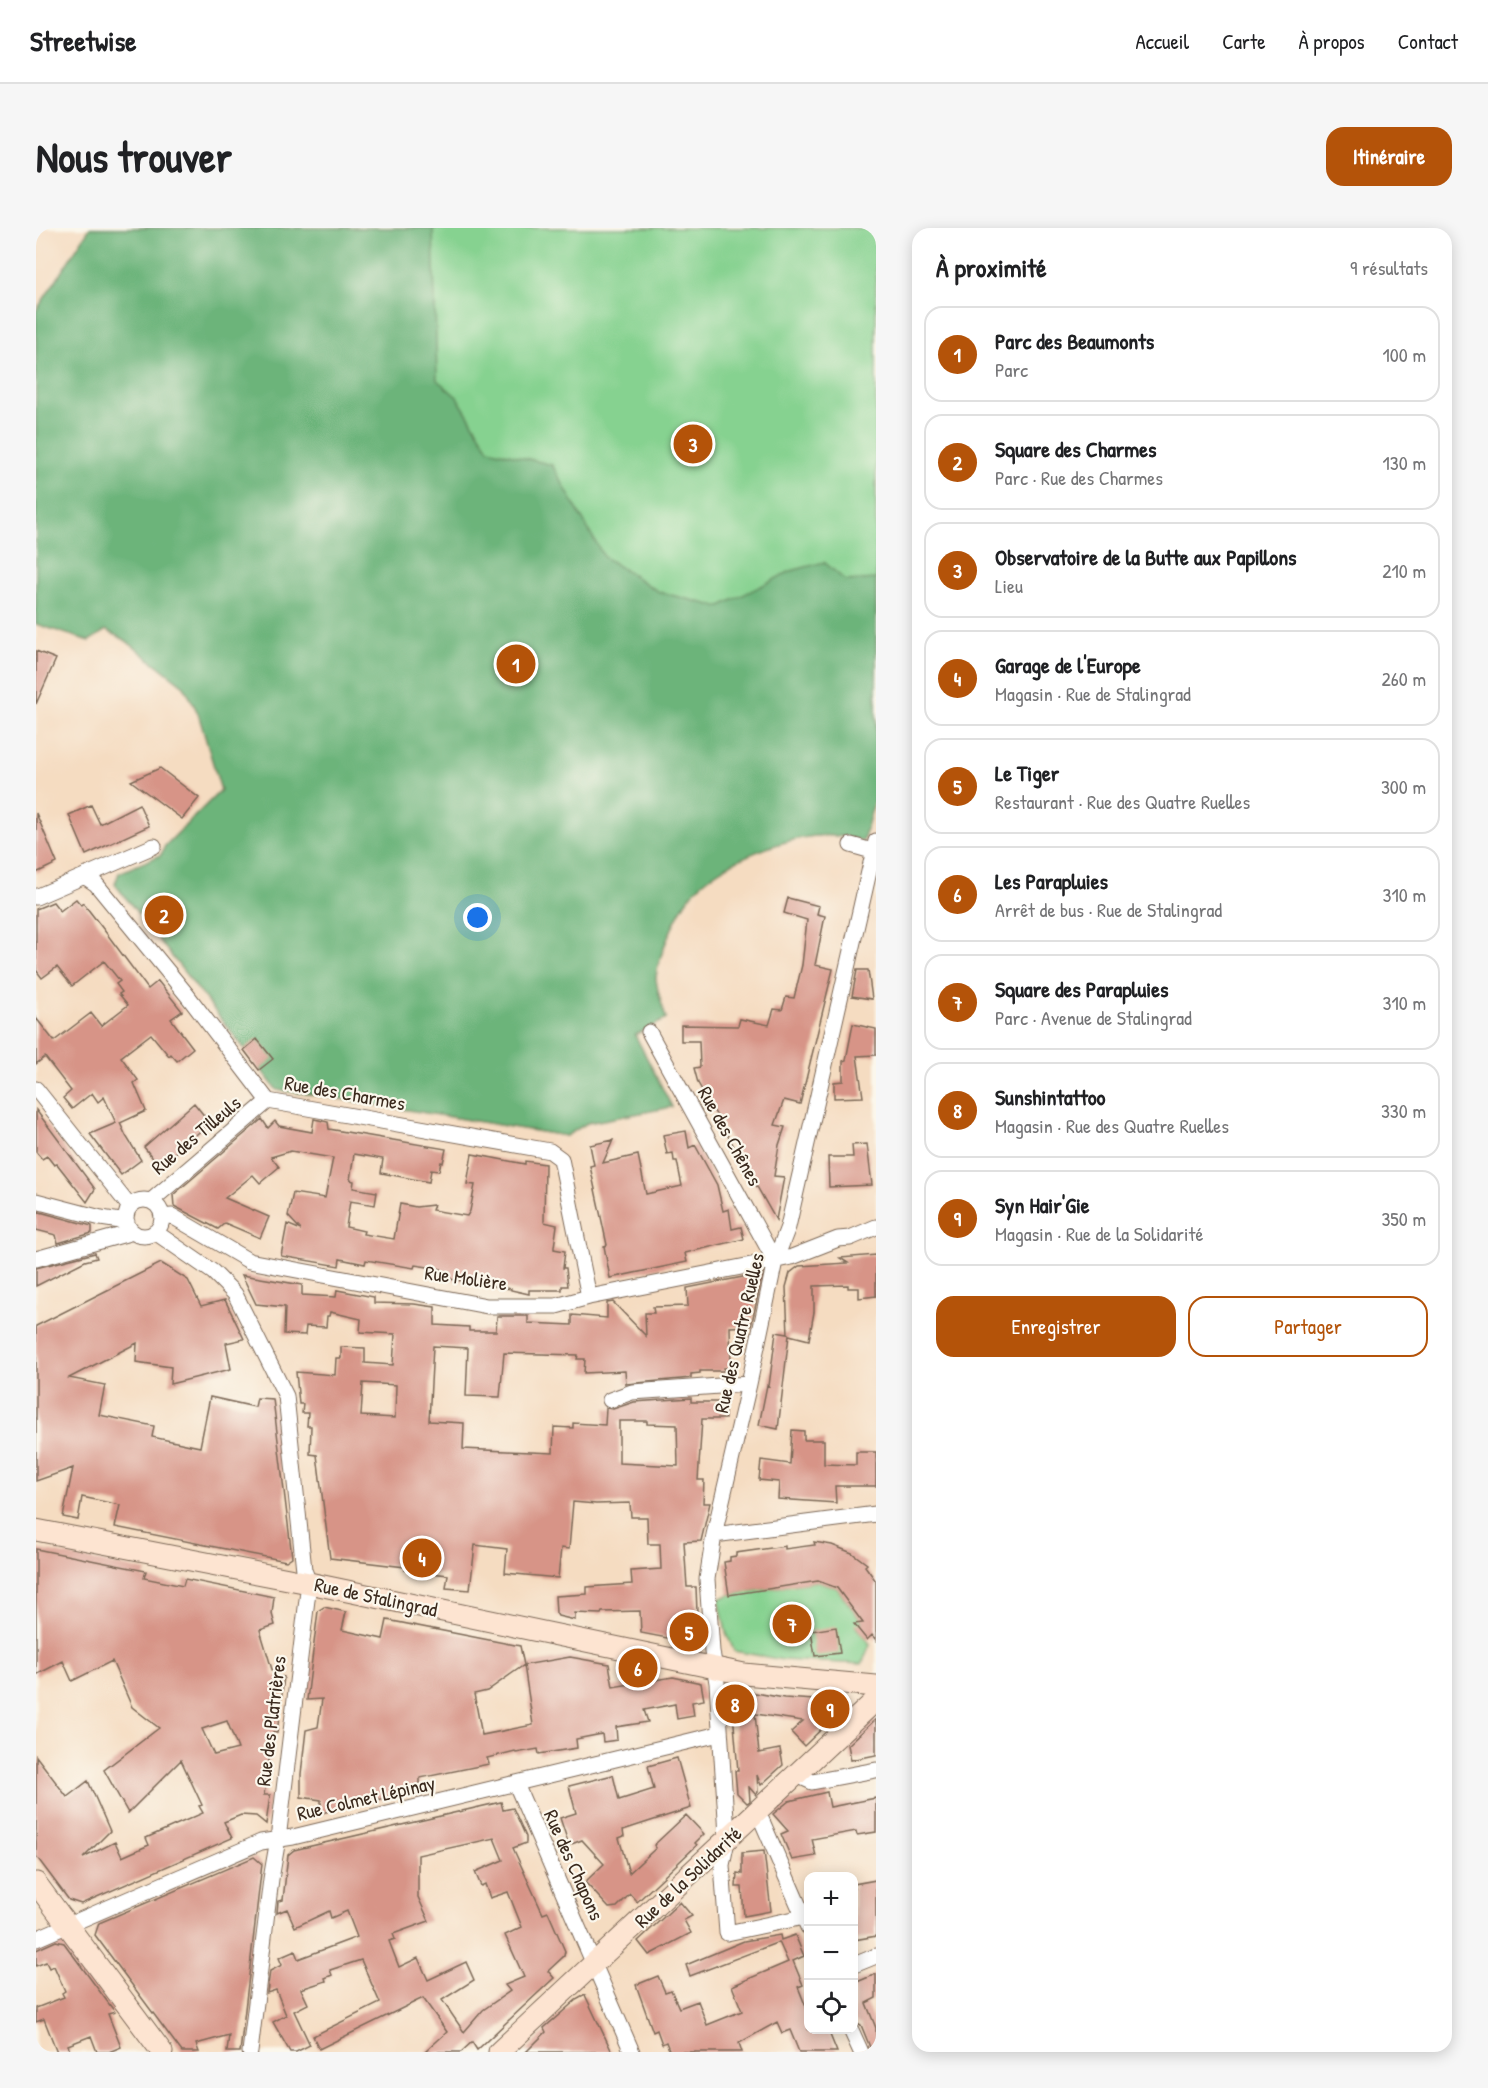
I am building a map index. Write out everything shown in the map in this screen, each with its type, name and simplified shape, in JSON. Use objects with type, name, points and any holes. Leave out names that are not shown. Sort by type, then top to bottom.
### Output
[{"type":"main road","name":"Rue de Stalingrad","points":[[36,1530],[309,1583],[744,1674],[876,1686]]},
{"type":"main road","name":"Rue de la Solidarité","points":[[499,2052],[876,1700]]},
{"type":"main road","points":[[36,1883],[162,2052]]},
{"type":"street","points":[[851,845],[874,846]]},
{"type":"street","points":[[36,897],[154,846]]},
{"type":"street","name":"Rue des Quatre Ruelles","points":[[804,1922],[727,1933],[722,1865],[727,1841],[707,1579],[714,1535],[775,1261],[788,1227],[874,846]]},
{"type":"street","name":"Rue des Charmes","points":[[84,876],[104,893],[187,995],[268,1101],[550,1151],[561,1159],[589,1297]]},
{"type":"street","name":"Rue des Chênes","points":[[649,1032],[775,1261]]},
{"type":"street","points":[[36,1089],[130,1220],[144,1236],[155,1233],[162,1217],[159,1207],[151,1201],[141,1200],[130,1220],[36,1259]]},
{"type":"street","name":"Rue des Tilleuls","points":[[151,1201],[268,1101]]},
{"type":"street","points":[[36,1201],[101,1218],[130,1220]]},
{"type":"street","name":"Rue Molière","points":[[162,1217],[172,1216],[249,1261],[488,1306],[556,1306],[589,1297],[792,1257],[876,1227]]},
{"type":"street","name":"Rue des Platrières","points":[[155,1233],[213,1272],[235,1294],[286,1396],[304,1570],[309,1583],[279,1839],[268,1900],[250,2052]]},
{"type":"street","points":[[610,1400],[632,1392],[749,1384]]},
{"type":"street","points":[[714,1535],[876,1514]]},
{"type":"street","name":"Rue Colmet Lépinay","points":[[36,1939],[261,1842],[516,1784],[719,1734]]},
{"type":"street","points":[[797,1775],[812,1782],[876,1770]]},
{"type":"street","name":"Rue des Chapons","points":[[516,1784],[632,2052]]},
{"type":"street","points":[[758,1812],[804,1917]]},
{"type":"street","points":[[858,1963],[876,1956]]},
{"type":"street","points":[[853,2034],[861,2052]]},
{"type":"green space","points":[[90,228],[876,228],[876,794],[863,841],[843,836],[820,836],[802,838],[764,849],[728,865],[713,875],[695,890],[686,902],[667,940],[656,974],[666,1019],[635,1035],[672,1107],[587,1123],[566,1136],[277,1090],[115,884],[119,873],[161,855],[165,846],[221,790],[198,713],[184,686],[125,640],[106,630],[89,641],[36,624],[36,311]]},
{"type":"green space","points":[[90,228],[433,228],[437,380],[457,397],[489,449],[552,465],[604,557],[659,592],[719,607],[791,571],[824,562],[846,581],[876,579],[876,794],[863,841],[843,836],[820,836],[802,838],[764,849],[728,865],[700,885],[690,896],[672,928],[657,969],[656,979],[666,1019],[635,1035],[672,1107],[587,1123],[566,1136],[277,1090],[115,884],[119,873],[161,855],[165,846],[221,790],[198,713],[184,686],[125,640],[106,630],[89,641],[36,624],[36,311]]},
{"type":"green space","points":[[818,1581],[837,1588],[862,1622],[856,1627],[870,1644],[862,1664],[783,1660],[734,1651],[726,1632],[719,1599],[729,1595]]},
{"type":"building","points":[[36,651],[56,659],[36,704]]},
{"type":"building","points":[[160,768],[199,798],[182,819],[131,781]]},
{"type":"building","points":[[139,804],[149,826],[86,855],[69,815],[91,805],[100,824]]},
{"type":"building","points":[[36,813],[57,863],[36,873]]},
{"type":"building","points":[[788,898],[819,906],[817,914],[825,916],[815,965],[833,969],[800,1104],[784,1100],[775,1125],[785,1127],[779,1145],[774,1176],[784,1177],[776,1220],[698,1083],[694,1068],[700,1067],[699,1041],[681,1041],[681,1025],[738,1026],[740,1019],[769,1025],[774,1009],[782,1010],[786,997],[794,998],[802,965],[807,920],[784,913]]},
{"type":"building","points":[[76,899],[81,905],[83,903],[148,989],[158,981],[182,1011],[171,1019],[193,1048],[177,1061],[171,1054],[169,1056],[151,1034],[121,1057],[138,1080],[134,1083],[146,1111],[120,1123],[141,1160],[121,1175],[90,1134],[116,1123],[104,1097],[98,1102],[92,1093],[72,1109],[63,1098],[71,1091],[45,1057],[36,1064],[36,1018],[54,1041],[91,1013],[101,1026],[128,1005],[119,994],[122,992],[116,984],[120,981],[104,961],[72,986],[57,967],[42,978],[36,970],[36,909],[53,902],[60,911]]},
{"type":"building","points":[[857,970],[868,970],[872,999],[852,996]]},
{"type":"building","points":[[853,1024],[876,1029],[876,1055],[857,1056],[863,1097],[834,1098],[834,1082],[843,1081],[843,1061],[846,1060]]},
{"type":"building","points":[[257,1039],[273,1059],[259,1070],[244,1050]]},
{"type":"building","points":[[194,1103],[210,1123],[159,1166],[144,1147]]},
{"type":"building","points":[[36,1110],[95,1189],[87,1202],[57,1164],[54,1165],[47,1156],[42,1159],[36,1152]]},
{"type":"building","points":[[262,1119],[268,1128],[275,1121],[279,1126],[312,1132],[314,1119],[328,1122],[329,1129],[446,1149],[439,1171],[431,1170],[429,1182],[381,1173],[383,1159],[354,1154],[350,1180],[354,1181],[353,1188],[377,1192],[375,1205],[350,1201],[346,1227],[364,1231],[363,1234],[394,1239],[400,1204],[416,1207],[434,1205],[432,1210],[467,1216],[475,1185],[467,1184],[472,1154],[525,1164],[525,1161],[545,1164],[544,1222],[557,1225],[554,1249],[565,1251],[563,1268],[566,1268],[568,1286],[562,1286],[562,1290],[529,1290],[529,1294],[450,1279],[450,1276],[440,1275],[441,1269],[415,1265],[414,1268],[366,1260],[365,1264],[340,1259],[339,1266],[281,1256],[287,1224],[301,1230],[288,1216],[293,1193],[325,1198],[333,1158],[291,1151],[271,1157],[279,1167],[260,1183],[253,1175],[225,1198],[269,1217],[260,1238],[225,1223],[218,1229],[174,1206],[173,1195]]},
{"type":"building","points":[[686,1131],[689,1148],[695,1145],[717,1185],[723,1211],[729,1209],[732,1229],[741,1227],[744,1239],[685,1253],[687,1262],[610,1278],[604,1246],[607,1245],[590,1166],[594,1165],[590,1145],[613,1140],[603,1163],[638,1155],[646,1194],[682,1186],[677,1161],[674,1161],[673,1153],[667,1154],[663,1135]]},
{"type":"building","points":[[867,1144],[872,1185],[829,1187],[828,1157],[853,1157],[852,1145]]},
{"type":"building","points":[[36,1211],[92,1226],[92,1233],[58,1243],[56,1235],[36,1230]]},
{"type":"building","points":[[95,1253],[97,1258],[85,1261],[36,1286],[36,1268]]},
{"type":"building","points":[[876,1255],[876,1296],[859,1298],[859,1288],[848,1288],[848,1285],[814,1286],[814,1312],[809,1340],[789,1335],[778,1429],[759,1425],[767,1385],[769,1386],[776,1332],[788,1334],[786,1287],[790,1273],[799,1266],[848,1263],[840,1258]]},
{"type":"building","points":[[161,1263],[188,1280],[201,1306],[225,1300],[244,1339],[226,1343],[231,1369],[170,1384],[171,1367],[136,1362],[137,1343],[69,1378],[105,1385],[99,1415],[154,1426],[152,1437],[200,1447],[210,1397],[255,1407],[257,1398],[273,1399],[292,1557],[286,1561],[115,1527],[120,1505],[82,1497],[78,1520],[63,1517],[73,1468],[36,1481],[36,1326]]},
{"type":"building","points":[[763,1273],[751,1326],[730,1327],[731,1368],[724,1368],[724,1371],[700,1371],[700,1373],[691,1374],[691,1378],[626,1384],[625,1371],[584,1373],[585,1359],[577,1359],[578,1355],[504,1353],[500,1397],[466,1396],[468,1348],[433,1346],[429,1421],[464,1423],[463,1449],[553,1453],[554,1427],[573,1428],[573,1423],[605,1425],[606,1408],[613,1409],[634,1402],[691,1398],[691,1402],[725,1402],[725,1419],[702,1419],[698,1480],[704,1480],[703,1503],[710,1503],[701,1541],[684,1542],[687,1587],[696,1587],[698,1638],[693,1643],[641,1633],[640,1611],[575,1613],[575,1620],[558,1616],[556,1613],[555,1596],[587,1594],[587,1587],[632,1584],[631,1571],[661,1569],[660,1544],[648,1544],[647,1517],[631,1517],[630,1503],[573,1502],[569,1549],[561,1548],[558,1578],[505,1573],[507,1549],[475,1545],[470,1590],[446,1588],[448,1575],[330,1558],[317,1455],[310,1454],[311,1426],[307,1426],[308,1413],[302,1413],[303,1404],[299,1404],[296,1372],[335,1375],[336,1358],[341,1358],[341,1347],[365,1348],[365,1363],[393,1365],[395,1334],[360,1332],[361,1319],[330,1312],[327,1316],[326,1327],[306,1326],[305,1335],[284,1334],[285,1307],[256,1304],[242,1275],[302,1285],[302,1295],[336,1297],[337,1290],[374,1297],[374,1303],[435,1307],[435,1325],[469,1327],[469,1331],[496,1331],[497,1316],[528,1316],[528,1323],[572,1325],[572,1315],[607,1318],[607,1303],[613,1302],[646,1336],[645,1313],[654,1313],[653,1307],[688,1306],[687,1288]],"holes":[[[363,1383],[396,1385],[395,1418],[361,1416]],[[619,1421],[647,1421],[647,1424],[677,1425],[678,1466],[619,1463]]]},
{"type":"building","points":[[792,1430],[804,1431],[804,1440],[824,1440],[824,1464],[856,1465],[856,1452],[876,1452],[876,1486],[835,1486],[836,1503],[778,1499],[779,1482],[759,1480],[761,1460],[790,1464]]},
{"type":"building","points":[[814,1542],[832,1545],[852,1553],[867,1564],[865,1566],[876,1581],[876,1640],[872,1635],[867,1640],[854,1624],[863,1623],[837,1588],[818,1581],[729,1595],[724,1562],[730,1561],[730,1557],[736,1556],[736,1553],[785,1546],[785,1549],[815,1545]]},
{"type":"building","points":[[36,1549],[146,1571],[144,1578],[183,1586],[185,1579],[274,1597],[272,1614],[275,1625],[260,1630],[274,1676],[284,1677],[277,1733],[273,1732],[264,1795],[270,1795],[266,1824],[256,1816],[241,1815],[224,1822],[232,1838],[81,1904],[69,1900],[36,1856],[36,1756],[67,1797],[88,1781],[110,1831],[83,1858],[115,1842],[122,1857],[149,1845],[146,1838],[203,1813],[199,1806],[202,1805],[181,1760],[128,1813],[104,1770],[159,1728],[132,1707],[112,1661],[72,1681],[63,1661],[36,1675]],"holes":[[[227,1721],[238,1749],[214,1755],[202,1729]]]},
{"type":"building","points":[[324,1607],[346,1612],[342,1630],[383,1639],[387,1620],[520,1646],[524,1665],[570,1657],[609,1664],[613,1687],[673,1677],[701,1683],[704,1700],[692,1702],[694,1716],[677,1719],[675,1704],[644,1710],[648,1722],[616,1727],[617,1740],[603,1742],[602,1734],[576,1739],[577,1748],[539,1754],[538,1749],[516,1753],[515,1751],[487,1758],[489,1764],[420,1778],[420,1790],[321,1813],[321,1800],[301,1797],[301,1774],[306,1730],[318,1727],[322,1699],[307,1700],[318,1611]],"holes":[[[524,1665],[533,1725],[482,1735],[474,1694],[487,1691]]]},
{"type":"building","points":[[836,1627],[840,1653],[815,1656],[811,1631]]},
{"type":"building","points":[[750,1692],[784,1698],[830,1701],[835,1716],[804,1746],[791,1732],[803,1721],[755,1714],[759,1753],[780,1749],[783,1765],[761,1785],[757,1775],[758,1792],[756,1795],[749,1787],[750,1801],[747,1803],[737,1793],[735,1771],[738,1771],[732,1701],[753,1695]]},
{"type":"building","points":[[876,1719],[876,1755],[851,1760],[848,1745]]},
{"type":"building","points":[[677,1758],[691,1808],[623,1830],[624,1836],[619,1838],[629,1873],[686,1815],[704,1834],[695,1843],[697,1845],[637,1902],[630,1894],[617,1907],[609,1908],[585,1882],[604,1864],[582,1840],[569,1845],[560,1818],[576,1813],[569,1786],[613,1775],[619,1800],[654,1789],[648,1766]]},
{"type":"building","points":[[827,1792],[830,1807],[876,1798],[876,1832],[857,1835],[856,1831],[812,1839],[816,1856],[792,1860],[781,1834],[788,1831],[773,1814],[789,1801]]},
{"type":"building","points":[[501,1802],[503,1810],[513,1808],[526,1837],[526,1843],[513,1848],[543,1914],[548,1912],[565,1951],[564,1956],[548,1971],[554,1978],[477,2050],[472,2042],[461,2052],[425,2052],[447,2032],[423,1998],[319,2049],[313,2036],[380,2003],[361,1960],[330,1970],[332,1975],[325,1978],[326,1981],[301,1989],[308,2004],[294,2011],[310,2045],[296,2052],[290,2052],[273,2022],[286,2015],[276,1990],[267,1993],[270,1971],[282,1965],[279,1958],[295,1951],[298,1959],[357,1937],[347,1911],[331,1918],[329,1911],[295,1927],[287,1909],[277,1913],[278,1901],[283,1900],[288,1855],[294,1850]],"holes":[[[494,1838],[503,1860],[475,1872],[481,1886],[485,1884],[490,1898],[508,1892],[522,1927],[505,1935],[524,1977],[505,1985],[510,1991],[483,2010],[464,2032],[442,2000],[474,1980],[466,1962],[428,1980],[418,1958],[399,1967],[389,1941],[395,1939],[393,1934],[429,1921],[418,1897],[418,1855]]]},
{"type":"building","points":[[764,1851],[771,1911],[744,1916],[742,1887],[736,1887],[737,1873],[742,1874],[742,1853]]},
{"type":"building","points":[[254,1857],[262,1864],[240,2052],[227,2052],[229,2035],[196,2044],[199,2052],[182,2052],[95,1935],[99,1923]]},
{"type":"building","points":[[876,1880],[876,1936],[858,1939],[858,1926],[858,1883]]},
{"type":"building","points":[[680,1902],[692,1916],[684,1920],[691,1933],[649,1955],[638,1941]]},
{"type":"building","points":[[780,1935],[781,1940],[795,1935],[804,1956],[793,1961],[803,1985],[798,1987],[804,2002],[804,2034],[830,2034],[837,2052],[799,2052],[790,2030],[782,2033],[777,2022],[739,2043],[742,2052],[670,2052],[666,2042],[662,2044],[657,2030],[653,2032],[636,1985],[658,1976],[665,1992],[671,1990],[679,2008],[698,2001],[707,2025],[742,2011],[732,1986],[788,1962],[779,1942],[690,1976],[686,1965],[744,1941]]},
{"type":"building","points":[[56,1941],[64,1943],[115,2012],[108,2014],[121,2047],[109,2052],[97,2052],[91,2036],[68,2045],[70,2052],[57,2052],[44,2019],[36,2022],[36,2008],[64,1997],[62,1993],[65,1991],[54,1966],[49,1968],[46,1962],[36,1966],[36,1950]]},
{"type":"building","points":[[876,1974],[876,1998],[866,2003],[876,2028],[876,2052],[872,2052],[861,2025],[858,2023],[858,1982]]},
{"type":"building","points":[[585,1995],[612,2052],[526,2052],[546,2032],[544,2028]]},
{"type":"place","name":"Observatoire de la Butte aux Papillons","points":[[693,444]]},
{"type":"place","name":"Parc des Beaumonts","points":[[516,664]]},
{"type":"place","name":"Square des Charmes","points":[[164,915]]},
{"type":"place","name":"Garage de l'Europe","points":[[422,1558]]},
{"type":"place","name":"Square des Parapluies","points":[[792,1624]]},
{"type":"place","name":"Le Tiger","points":[[689,1632]]},
{"type":"place","name":"Les Parapluies","points":[[638,1668]]},
{"type":"place","name":"Sunshintattoo","points":[[735,1704]]},
{"type":"place","name":"Syn Hair'Gie","points":[[830,1709]]}]
